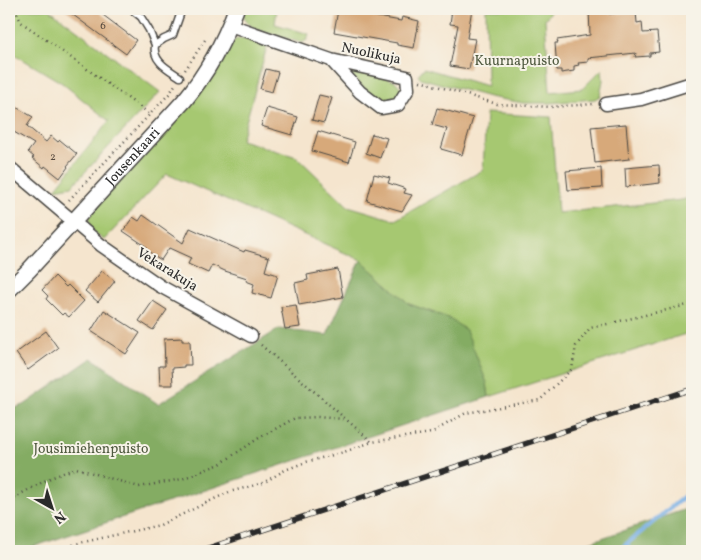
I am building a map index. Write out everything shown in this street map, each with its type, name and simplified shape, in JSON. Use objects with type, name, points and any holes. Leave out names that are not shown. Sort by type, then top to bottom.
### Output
[{"type":"street","name":"Jousenkaari","points":[[9,290],[194,89],[222,43],[236,9]]},
{"type":"street","name":"Nuolikuja","points":[[230,25],[331,60],[407,77],[408,89],[398,105],[381,108],[360,92],[331,60]]},
{"type":"street","points":[[606,104],[641,99],[692,83]]},
{"type":"street","name":"Vekarakuja","points":[[9,167],[101,245],[160,286],[251,336]]},
{"type":"lane","points":[[131,9],[142,17],[149,30],[155,45],[154,51],[157,60],[180,77]]},
{"type":"lane","points":[[155,45],[173,35],[182,9]]},
{"type":"path","points":[[15,9],[22,22],[150,114]]},
{"type":"path","points":[[60,210],[170,93],[211,30]]},
{"type":"path","points":[[407,77],[497,104],[550,107],[606,104]]},
{"type":"path","points":[[59,551],[75,544],[160,525],[229,492],[263,483],[285,470],[306,462],[372,442],[432,433],[466,413],[540,400],[572,369],[576,346],[590,328],[692,304]]},
{"type":"path","points":[[251,336],[372,442]]},
{"type":"path","points":[[9,499],[48,478],[76,468],[139,487],[182,479],[220,464],[259,438],[295,418],[346,419]]},
{"type":"green space","points":[[9,9],[49,9],[160,92],[72,186],[55,189],[109,121],[62,83],[9,51]]},
{"type":"green space","points":[[243,9],[277,9],[275,24],[309,34],[307,40],[302,43],[255,29],[243,15]]},
{"type":"green space","name":"Kuurnapuisto","points":[[486,9],[553,9],[545,19],[550,92],[582,89],[602,69],[603,80],[600,96],[595,99],[523,103],[489,97],[420,78],[418,75],[424,68],[487,86]]},
{"type":"green space","points":[[242,38],[268,43],[241,140],[297,157],[348,206],[395,220],[483,170],[486,113],[551,117],[558,213],[682,200],[692,197],[692,332],[489,397],[487,383],[448,318],[409,304],[361,260],[167,174],[104,240],[90,226],[90,213],[230,43]]},
{"type":"green space","points":[[347,66],[395,81],[402,89],[396,102],[385,105],[373,98],[344,68]]},
{"type":"green space","name":"Jousimiehenpuisto","points":[[361,260],[409,304],[448,318],[466,330],[487,383],[489,397],[20,551],[9,551],[9,410],[24,405],[92,358],[158,404],[279,329],[327,335]]},
{"type":"green space","points":[[692,507],[692,551],[564,551]]},
{"type":"building","points":[[65,9],[95,9],[136,40],[126,54]]},
{"type":"building","points":[[452,9],[472,9],[467,38],[475,39],[469,69],[450,66],[458,25],[450,24]]},
{"type":"building","points":[[589,9],[608,9],[609,14],[636,12],[637,23],[642,22],[643,33],[657,32],[659,52],[650,53],[650,56],[635,57],[636,53],[588,58],[588,62],[578,63],[579,65],[574,66],[574,71],[561,73],[561,70],[557,70],[555,43],[558,43],[557,40],[590,35]]},
{"type":"building","points":[[338,10],[401,21],[402,17],[419,21],[414,48],[397,45],[397,43],[334,32]]},
{"type":"building","points":[[266,69],[278,72],[272,92],[260,89]]},
{"type":"building","points":[[319,95],[332,98],[324,123],[312,120]]},
{"type":"building","points":[[9,103],[33,117],[27,126],[46,142],[51,136],[58,142],[60,140],[77,154],[60,178],[32,158],[34,157],[28,152],[34,144],[9,129]]},
{"type":"building","points":[[267,108],[298,117],[292,135],[261,126]]},
{"type":"building","points":[[437,108],[473,118],[462,155],[441,149],[447,129],[432,125]]},
{"type":"building","points":[[626,124],[629,159],[595,163],[591,127]]},
{"type":"building","points":[[318,131],[355,142],[349,162],[312,151]]},
{"type":"building","points":[[372,134],[387,138],[380,158],[366,153]]},
{"type":"building","points":[[659,165],[660,183],[626,187],[625,168]]},
{"type":"building","points":[[601,168],[602,188],[568,190],[566,171]]},
{"type":"building","points":[[374,174],[390,178],[388,183],[406,189],[404,193],[412,195],[402,211],[367,201]]},
{"type":"building","points":[[143,215],[183,243],[190,228],[244,252],[245,250],[269,257],[265,271],[278,275],[271,298],[252,293],[254,284],[246,281],[247,278],[212,265],[208,273],[188,264],[191,258],[169,248],[161,260],[145,249],[147,247],[123,231],[133,217],[139,221]]},
{"type":"building","points":[[338,269],[343,297],[299,305],[295,283],[308,280],[307,275]]},
{"type":"building","points":[[102,271],[115,281],[98,302],[85,291]]},
{"type":"building","points":[[55,276],[66,287],[68,285],[84,301],[69,317],[64,313],[62,315],[46,299],[48,296],[42,290]]},
{"type":"building","points":[[153,301],[167,310],[153,330],[139,321]]},
{"type":"building","points":[[296,305],[300,327],[285,329],[281,307]]},
{"type":"building","points":[[104,310],[140,333],[126,354],[91,331]]},
{"type":"building","points":[[46,331],[58,348],[28,370],[16,353]]},
{"type":"building","points":[[182,338],[182,341],[190,341],[191,365],[172,368],[173,385],[160,385],[159,366],[165,366],[164,339]]},
{"type":"waterway","points":[[618,551],[692,490]]},
{"type":"waterway","points":[[626,545],[632,551]]},
{"type":"railway","points":[[199,551],[692,389]]}]
